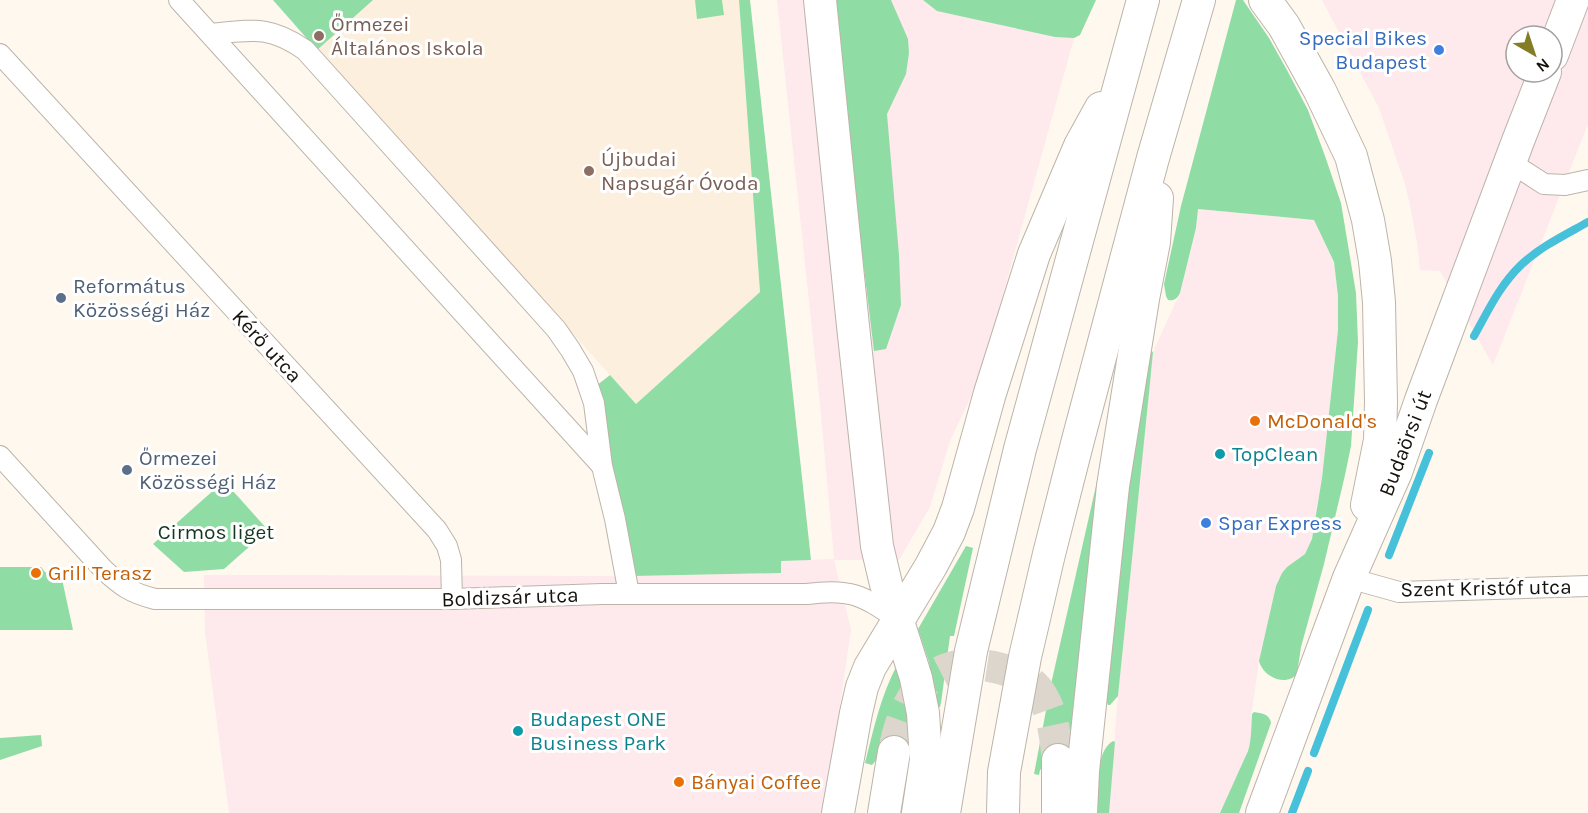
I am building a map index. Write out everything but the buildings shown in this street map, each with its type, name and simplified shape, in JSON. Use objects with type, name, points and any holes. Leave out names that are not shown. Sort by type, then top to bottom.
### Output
[{"type":"main road","points":[[820,0],[851,315],[877,546],[886,584],[916,678],[923,713],[926,759],[918,813]]},
{"type":"main road","points":[[944,813],[971,651],[1020,449],[1143,0]]},
{"type":"main road","points":[[996,813],[1025,657],[1049,554],[1153,158],[1199,0]]},
{"type":"main road","points":[[1265,0],[1284,26],[1315,82],[1351,156],[1368,220],[1375,261],[1379,302],[1380,440],[1365,518],[1349,578]]},
{"type":"main road","points":[[1564,25],[1574,0]]},
{"type":"main road","points":[[838,813],[862,687],[870,667],[949,532],[1034,254],[1080,146],[1126,63]]},
{"type":"main road","name":"Budaörsi út","points":[[1262,813],[1349,578],[1396,472],[1540,84]]},
{"type":"main road","points":[[1081,813],[1084,760],[1113,486],[1154,242],[1157,199],[1153,158]]},
{"type":"main road","points":[[1381,402],[1389,413],[1400,415],[1406,413],[1421,400]]},
{"type":"main road","points":[[884,813],[894,752]]},
{"type":"main road","points":[[1058,760],[1058,813]]},
{"type":"main road","points":[[1003,813],[1004,772]]},
{"type":"street","points":[[179,0],[602,466]]},
{"type":"street","points":[[211,34],[263,31],[281,36],[305,50],[556,329],[583,371],[594,403],[602,466],[629,594]]},
{"type":"street","name":"Kérő utca","points":[[0,54],[437,530],[447,546],[451,560],[452,600]]},
{"type":"street","points":[[1510,162],[1544,184],[1565,185],[1588,180]]},
{"type":"street","name":"Boldizsár utca","points":[[0,456],[117,584],[137,594],[155,599],[452,600],[629,594],[838,592],[865,598],[899,620]]},
{"type":"street","name":"Szent Kristóf utca","points":[[1349,578],[1400,592],[1588,586]]},
{"type":"shaded area","name":"Újbudai Napsugár Óvoda","points":[[273,0],[739,0],[760,292],[636,404]]},
{"type":"shaded area","points":[[777,0],[1096,0],[1080,35],[1074,38],[980,378],[950,441],[930,507],[899,560],[834,560],[851,630],[824,813],[229,813],[205,632],[204,575],[634,576],[781,573],[780,561],[834,559]]},
{"type":"shaded area","points":[[1322,0],[1588,0],[1588,124],[1493,365],[1440,271],[1420,270],[1417,242],[1404,181],[1379,108]]},
{"type":"shaded area","points":[[1198,209],[1314,220],[1334,262],[1338,296],[1338,330],[1322,478],[1309,548],[1305,554],[1287,567],[1276,586],[1259,661],[1251,718],[1251,740],[1243,764],[1220,813],[1108,813],[1153,352],[1180,293],[1196,228]]},
{"type":"green space","name":"Őrmezei Általános Iskola","points":[[273,0],[373,0],[317,50]]},
{"type":"green space","points":[[695,0],[722,0],[724,15],[697,19]]},
{"type":"green space","points":[[739,0],[750,0],[811,560],[781,561],[781,573],[634,576],[596,386],[610,375],[636,404],[760,292]]},
{"type":"green space","points":[[834,0],[891,0],[908,39],[906,74],[887,114],[901,305],[886,349],[874,351],[840,69]]},
{"type":"green space","points":[[923,0],[1096,0],[1080,35],[1074,38],[1055,37],[937,11]]},
{"type":"green space","points":[[1236,0],[1243,0],[1269,38],[1308,110],[1341,203],[1356,293],[1358,342],[1351,446],[1324,564],[1301,647],[1297,674],[1287,680],[1270,676],[1261,667],[1259,661],[1276,586],[1287,567],[1305,554],[1312,539],[1322,478],[1338,330],[1338,296],[1334,262],[1314,220],[1198,209],[1196,228],[1180,293],[1174,300],[1168,300],[1164,284],[1181,206]]},
{"type":"green space","points":[[1151,351],[1153,352],[1118,696],[1108,705],[1106,701],[1127,501],[1148,356]]},
{"type":"green space","points":[[1103,455],[1076,776],[1047,764],[1040,770],[1039,775],[1034,774],[1051,684]]},
{"type":"green space","name":"Cirmos liget","points":[[224,481],[268,530],[224,569],[184,572],[153,544]]},
{"type":"green space","points":[[966,546],[973,548],[954,636],[950,636],[941,703],[940,707],[937,707],[929,662],[918,629]]},
{"type":"green space","points":[[0,567],[41,567],[45,572],[62,579],[73,630],[0,630]]},
{"type":"green space","points":[[897,665],[905,670],[910,762],[907,758],[879,757],[872,765],[865,763],[882,701]]},
{"type":"green space","points":[[1254,712],[1267,716],[1271,723],[1239,813],[1220,813],[1248,751]]},
{"type":"green space","points":[[41,735],[42,746],[0,760],[0,738]]},
{"type":"green space","points":[[1115,742],[1109,813],[1098,813],[1100,763],[1107,746]]},
{"type":"waterway","points":[[1474,336],[1489,308],[1521,265],[1544,247],[1588,222]]},
{"type":"waterway","points":[[1389,555],[1429,453]]},
{"type":"waterway","points":[[1314,753],[1368,610]]},
{"type":"waterway","points":[[1292,813],[1308,771]]},
{"type":"tunnel","points":[[894,752],[905,713],[913,697],[924,684],[937,673],[953,667],[972,665],[1006,670],[1034,685],[1043,698],[1050,715],[1058,760]]},
{"type":"place","name":"Őrmezei Általános Iskola","points":[[319,36]]},
{"type":"place","name":"Special Bikes Budapest","points":[[1439,50]]},
{"type":"place","name":"Újbudai Napsugár Óvoda","points":[[589,171]]},
{"type":"place","name":"Református Közösségi Ház","points":[[61,298]]},
{"type":"place","name":"McDonald's","points":[[1255,421]]},
{"type":"place","name":"TopClean","points":[[1220,454]]},
{"type":"place","name":"Őrmezei Közösségi Ház","points":[[127,470]]},
{"type":"place","name":"Spar Express","points":[[1206,523]]},
{"type":"place","name":"Grill Terasz","points":[[36,573]]},
{"type":"place","name":"Budapest ONE Business Park","points":[[518,731]]},
{"type":"place","name":"Bányai Coffee","points":[[679,782]]}]
